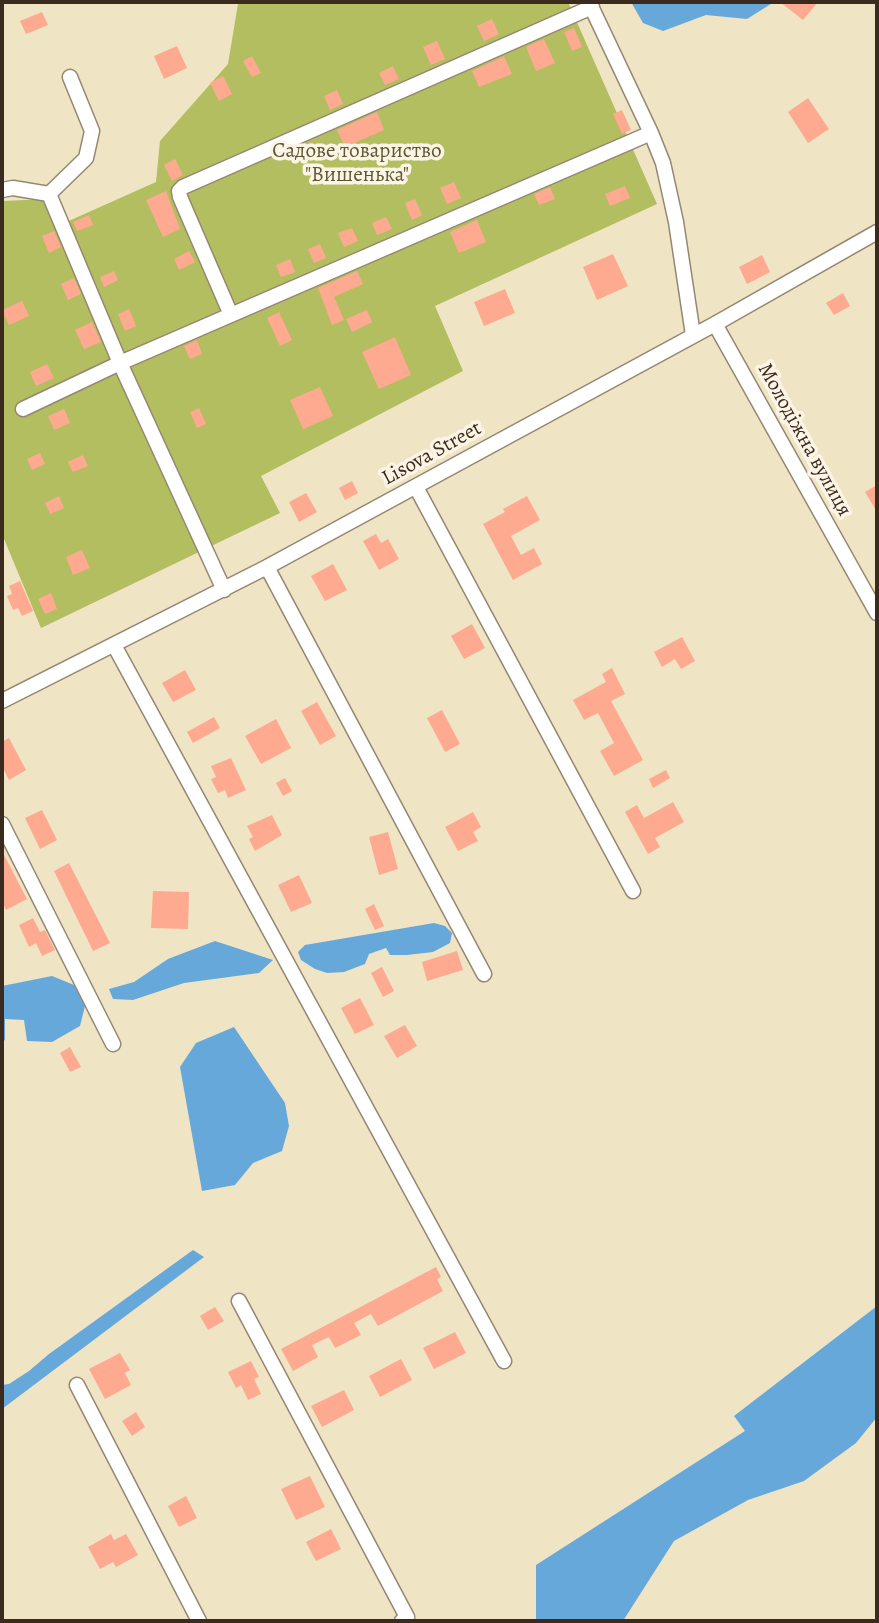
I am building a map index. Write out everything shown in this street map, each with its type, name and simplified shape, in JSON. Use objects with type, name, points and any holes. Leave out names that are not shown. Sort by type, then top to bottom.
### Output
[{"type":"street","points":[[231,315],[180,197],[179,191],[183,187],[591,4],[663,163],[676,222],[693,335]]},
{"type":"street","points":[[49,194],[86,158],[92,131],[70,77]]},
{"type":"street","points":[[23,409],[120,363],[651,132]]},
{"type":"street","points":[[2,190],[13,188],[49,194]]},
{"type":"street","points":[[49,194],[120,363],[224,590]]},
{"type":"street","name":"Lisova Street","points":[[2,701],[267,567],[715,324],[877,232]]},
{"type":"street","name":"Молодіжна вулиця","points":[[715,324],[877,614]]},
{"type":"street","points":[[416,487],[633,891]]},
{"type":"street","points":[[267,567],[484,974]]},
{"type":"street","points":[[114,645],[504,1361]]},
{"type":"street","points":[[2,824],[113,1044]]},
{"type":"street","points":[[239,1301],[407,1617],[402,1621]]},
{"type":"street","points":[[77,1385],[199,1621]]},
{"type":"green space","name":"Садове товариство \"Вишенька\"","points":[[568,2],[657,204],[435,306],[463,371],[261,476],[280,513],[41,628],[2,534],[2,201],[51,199],[62,224],[156,182],[160,141],[228,64],[238,4]]},
{"type":"water","points":[[631,2],[774,2],[747,19],[706,15],[663,31],[643,23]]},
{"type":"water","points":[[434,923],[445,926],[452,933],[450,943],[433,952],[407,955],[390,955],[386,948],[369,954],[365,964],[344,972],[327,973],[315,969],[301,960],[298,952],[305,945]]},
{"type":"water","points":[[215,941],[273,960],[259,973],[184,983],[133,1000],[113,999],[109,989],[134,982],[168,959]]},
{"type":"water","points":[[52,976],[74,985],[85,1006],[80,1026],[52,1042],[27,1041],[24,1020],[5,1019],[5,1040],[2,1042],[2,986]]},
{"type":"water","points":[[234,1027],[285,1103],[289,1126],[282,1151],[253,1163],[235,1185],[202,1191],[180,1067],[196,1043]]},
{"type":"water","points":[[193,1250],[204,1257],[2,1409],[2,1385],[9,1384],[29,1371]]},
{"type":"water","points":[[877,1306],[877,1417],[856,1443],[804,1481],[748,1500],[674,1541],[623,1621],[536,1621],[536,1565],[745,1431],[734,1416]]},
{"type":"building","points":[[780,2],[818,2],[803,20]]},
{"type":"building","points":[[42,12],[48,25],[26,34],[20,21]]},
{"type":"building","points":[[492,19],[499,34],[484,41],[477,26]]},
{"type":"building","points":[[574,28],[582,47],[572,51],[564,32]]},
{"type":"building","points":[[544,39],[555,63],[536,71],[526,47]]},
{"type":"building","points":[[437,41],[445,59],[431,65],[423,47]]},
{"type":"building","points":[[177,46],[187,68],[164,79],[154,56]]},
{"type":"building","points":[[252,56],[261,73],[252,77],[243,61]]},
{"type":"building","points":[[504,56],[512,74],[479,87],[472,71]]},
{"type":"building","points":[[393,66],[399,79],[385,85],[379,73]]},
{"type":"building","points":[[223,76],[232,94],[219,101],[210,83]]},
{"type":"building","points":[[337,90],[343,104],[330,110],[324,96]]},
{"type":"building","points":[[808,98],[829,129],[808,143],[788,112]]},
{"type":"building","points":[[622,110],[631,130],[622,134],[613,114]]},
{"type":"building","points":[[377,112],[384,130],[345,147],[337,130]]},
{"type":"building","points":[[313,142],[320,157],[310,161],[304,146]]},
{"type":"building","points":[[175,159],[183,175],[172,181],[164,165]]},
{"type":"building","points":[[454,182],[461,198],[447,204],[440,188]]},
{"type":"building","points":[[625,186],[630,198],[610,206],[605,194]]},
{"type":"building","points":[[550,187],[555,199],[539,205],[534,194]]},
{"type":"building","points":[[166,191],[180,229],[163,237],[146,200]]},
{"type":"building","points":[[415,199],[422,215],[412,220],[405,203]]},
{"type":"building","points":[[89,215],[93,225],[77,231],[73,222]]},
{"type":"building","points":[[386,217],[392,229],[377,235],[372,223]]},
{"type":"building","points":[[477,220],[486,242],[459,253],[450,232]]},
{"type":"building","points":[[352,228],[358,241],[344,247],[338,233]]},
{"type":"building","points":[[54,231],[61,247],[49,253],[42,236]]},
{"type":"building","points":[[320,244],[326,258],[314,263],[308,249]]},
{"type":"building","points":[[189,251],[195,262],[179,270],[174,259]]},
{"type":"building","points":[[613,254],[628,286],[597,300],[583,267]]},
{"type":"building","points":[[762,255],[770,272],[747,284],[739,267]]},
{"type":"building","points":[[290,259],[295,272],[281,277],[276,265]]},
{"type":"building","points":[[114,271],[118,280],[104,287],[100,277]]},
{"type":"building","points":[[357,271],[363,284],[334,297],[344,320],[332,325],[318,288]]},
{"type":"building","points":[[74,278],[81,294],[68,300],[61,284]]},
{"type":"building","points":[[505,289],[515,313],[484,326],[474,302]]},
{"type":"building","points":[[843,293],[850,306],[834,315],[826,303]]},
{"type":"building","points":[[22,301],[29,316],[9,325],[2,310]]},
{"type":"building","points":[[129,309],[136,326],[125,331],[118,314]]},
{"type":"building","points":[[367,310],[372,322],[352,332],[346,319]]},
{"type":"building","points":[[279,312],[292,340],[280,346],[267,318]]},
{"type":"building","points":[[92,322],[101,342],[84,349],[75,330]]},
{"type":"building","points":[[395,337],[411,375],[379,389],[362,352]]},
{"type":"building","points":[[197,340],[202,354],[190,359],[184,346]]},
{"type":"building","points":[[47,364],[54,378],[36,386],[30,372]]},
{"type":"building","points":[[320,387],[333,416],[303,429],[290,400]]},
{"type":"building","points":[[199,408],[206,424],[197,428],[190,412]]},
{"type":"building","points":[[64,409],[70,423],[54,430],[48,416]]},
{"type":"building","points":[[40,453],[45,464],[32,470],[27,459]]},
{"type":"building","points":[[83,455],[88,466],[73,472],[68,462]]},
{"type":"building","points":[[352,481],[358,493],[345,500],[339,488]]},
{"type":"building","points":[[877,485],[877,512],[865,492]]},
{"type":"building","points":[[306,493],[317,512],[299,522],[289,502]]},
{"type":"building","points":[[59,496],[64,508],[50,514],[45,503]]},
{"type":"building","points":[[527,496],[540,520],[511,536],[521,555],[534,548],[542,564],[513,580],[483,524]]},
{"type":"building","points":[[376,534],[381,543],[388,539],[399,559],[379,570],[363,541]]},
{"type":"building","points":[[82,550],[90,568],[73,575],[66,557]]},
{"type":"building","points":[[333,564],[347,590],[325,601],[311,576]]},
{"type":"building","points":[[20,581],[33,611],[22,616],[18,608],[13,610],[7,596],[12,594],[9,586]]},
{"type":"building","points":[[51,593],[57,609],[45,614],[38,599]]},
{"type":"building","points":[[472,624],[485,648],[464,659],[451,636]]},
{"type":"building","points":[[682,637],[695,661],[681,669],[675,659],[662,667],[654,652]]},
{"type":"building","points":[[612,668],[625,694],[611,701],[643,760],[614,776],[600,751],[614,743],[598,713],[584,720],[573,700],[606,682],[602,674]]},
{"type":"building","points":[[185,670],[196,690],[173,702],[162,683]]},
{"type":"building","points":[[317,702],[336,736],[320,745],[301,711]]},
{"type":"building","points":[[442,710],[460,744],[445,752],[427,718]]},
{"type":"building","points":[[214,717],[220,728],[193,743],[187,732]]},
{"type":"building","points":[[276,719],[291,748],[261,764],[245,736]]},
{"type":"building","points":[[9,738],[26,770],[9,780],[2,766],[2,742]]},
{"type":"building","points":[[231,758],[246,790],[228,798],[225,790],[218,793],[211,779],[216,777],[211,766]]},
{"type":"building","points":[[666,770],[670,778],[653,788],[649,779]]},
{"type":"building","points":[[285,778],[292,791],[283,796],[276,783]]},
{"type":"building","points":[[673,802],[684,822],[655,838],[660,847],[648,854],[625,812],[637,805],[644,818]]},
{"type":"building","points":[[42,810],[57,840],[40,849],[25,818]]},
{"type":"building","points":[[473,812],[481,827],[473,832],[478,841],[458,851],[445,827]]},
{"type":"building","points":[[272,815],[282,835],[255,851],[249,839],[253,837],[247,826]]},
{"type":"building","points":[[388,832],[398,869],[379,875],[369,837]]},
{"type":"building","points":[[2,851],[27,899],[6,910],[2,901]]},
{"type":"building","points":[[69,863],[110,943],[93,951],[54,871]]},
{"type":"building","points":[[299,875],[312,903],[291,912],[278,885]]},
{"type":"building","points":[[153,891],[189,892],[188,929],[151,928]]},
{"type":"building","points":[[374,904],[384,926],[375,930],[365,909]]},
{"type":"building","points":[[33,918],[40,932],[45,930],[55,950],[42,956],[36,943],[29,947],[19,925]]},
{"type":"building","points":[[457,951],[463,970],[427,981],[422,962]]},
{"type":"building","points":[[382,967],[394,991],[383,997],[371,973]]},
{"type":"building","points":[[360,998],[374,1025],[355,1034],[341,1008]]},
{"type":"building","points":[[405,1025],[417,1046],[397,1058],[384,1036]]},
{"type":"building","points":[[70,1047],[81,1067],[70,1072],[60,1053]]},
{"type":"building","points":[[436,1267],[441,1277],[437,1279],[443,1291],[378,1326],[371,1314],[354,1323],[361,1335],[335,1348],[329,1337],[312,1345],[318,1357],[293,1371],[281,1349]]},
{"type":"building","points":[[215,1307],[224,1321],[208,1330],[200,1316]]},
{"type":"building","points":[[455,1332],[466,1353],[434,1369],[423,1348]]},
{"type":"building","points":[[120,1353],[130,1370],[125,1373],[131,1385],[105,1399],[89,1369]]},
{"type":"building","points":[[401,1359],[412,1380],[380,1397],[369,1376]]},
{"type":"building","points":[[251,1361],[259,1377],[254,1379],[261,1394],[248,1400],[241,1385],[236,1388],[228,1372]]},
{"type":"building","points":[[344,1390],[354,1410],[322,1427],[311,1406]]},
{"type":"building","points":[[136,1412],[145,1427],[132,1436],[122,1421]]},
{"type":"building","points":[[310,1476],[325,1507],[296,1520],[281,1489]]},
{"type":"building","points":[[186,1496],[197,1518],[179,1527],[168,1506]]},
{"type":"building","points":[[331,1529],[341,1549],[316,1561],[306,1542]]},
{"type":"building","points":[[111,1534],[114,1540],[126,1534],[138,1555],[116,1567],[113,1562],[100,1569],[88,1547]]}]
